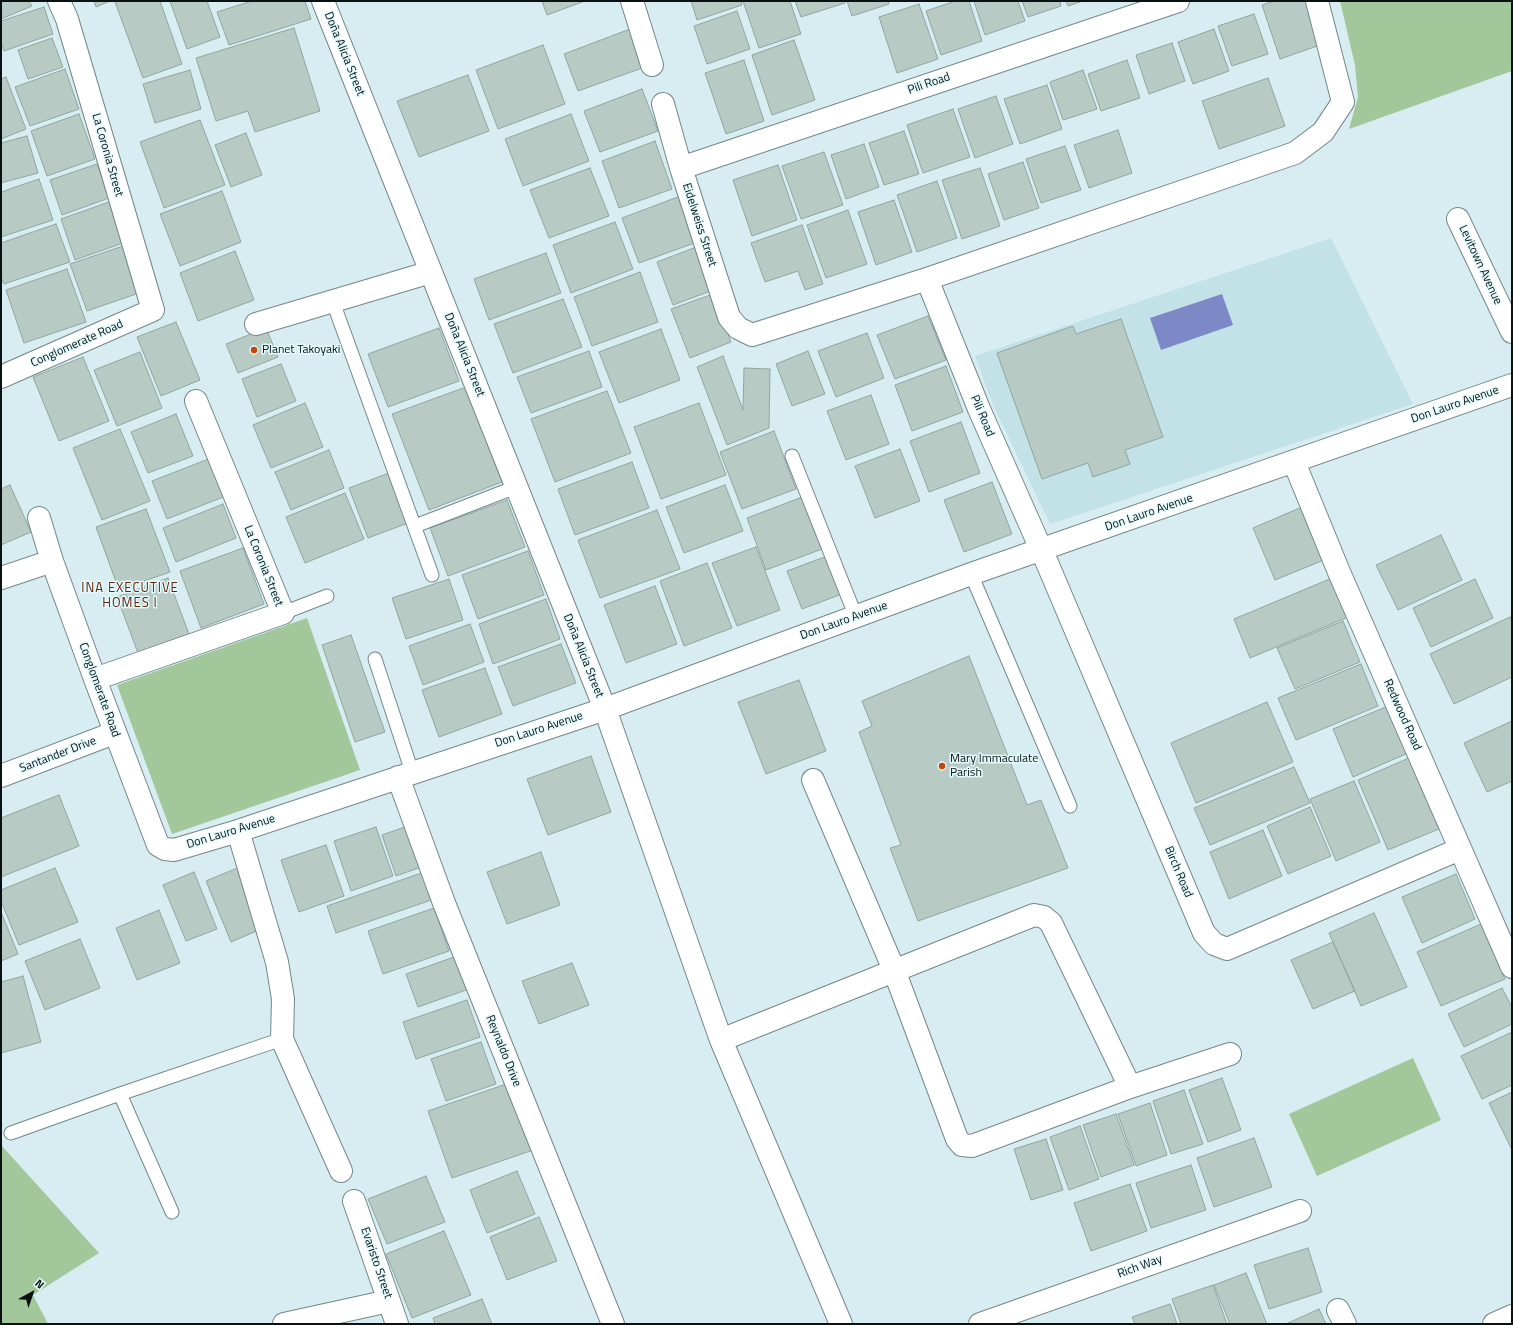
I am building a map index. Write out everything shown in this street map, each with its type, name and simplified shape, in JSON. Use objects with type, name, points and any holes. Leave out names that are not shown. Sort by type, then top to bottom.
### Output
[{"type":"street","name":"La Coronia Street","points":[[59,1],[67,19],[153,310]]},
{"type":"street","name":"Doña Alicia Street","points":[[322,1],[604,708],[721,1040],[840,1324]]},
{"type":"street","points":[[632,1],[652,65]]},
{"type":"street","name":"Pili Road","points":[[681,168],[1178,1]]},
{"type":"street","points":[[927,279],[1295,153],[1323,132],[1343,102],[1317,1]]},
{"type":"street","name":"Eidelweiss Street","points":[[663,104],[681,168],[729,317],[738,328],[752,335],[927,279]]},
{"type":"street","name":"Levitown Avenue","points":[[1458,219],[1512,332]]},
{"type":"street","points":[[256,324],[431,272]]},
{"type":"street","name":"Pili Road","points":[[927,279],[979,409],[1041,551]]},
{"type":"street","name":"Conglomerate Road","points":[[1,377],[153,310]]},
{"type":"street","name":"Don Lauro Avenue","points":[[174,850],[238,831],[604,708],[971,574],[1041,551],[1512,385]]},
{"type":"street","name":"La Coronia Street","points":[[94,679],[283,613],[196,401]]},
{"type":"street","name":"Redwood Road","points":[[1294,462],[1339,572],[1512,967]]},
{"type":"street","name":"Conglomerate Road","points":[[39,518],[52,561],[94,679],[158,845],[165,849],[174,850]]},
{"type":"street","name":"Birch Road","points":[[1041,551],[1204,933],[1214,944],[1227,949],[1460,849]]},
{"type":"street","points":[[1,578],[52,561]]},
{"type":"street","name":"Santander Drive","points":[[1,776],[114,733]]},
{"type":"street","name":"Reynaldo Drive","points":[[405,774],[444,903],[613,1324]]},
{"type":"street","points":[[813,780],[894,970],[957,1139],[962,1145],[972,1146],[1130,1086],[1230,1054]]},
{"type":"street","points":[[238,831],[277,962],[283,999],[282,1039],[340,1171]]},
{"type":"street","points":[[721,1040],[1034,915],[1044,917],[1051,923],[1130,1086]]},
{"type":"street","name":"Evaristo Street","points":[[354,1201],[397,1324]]},
{"type":"street","name":"Rich Way","points":[[980,1324],[1300,1211]]},
{"type":"street","points":[[284,1324],[389,1301]]},
{"type":"street","points":[[1494,1324],[1512,1316]]},
{"type":"lane","points":[[333,302],[416,526],[432,575]]},
{"type":"lane","points":[[792,456],[856,617]]},
{"type":"lane","points":[[416,526],[516,487]]},
{"type":"lane","points":[[971,574],[1070,806]]},
{"type":"lane","points":[[283,613],[327,596]]},
{"type":"lane","points":[[375,659],[405,774]]},
{"type":"lane","points":[[11,1132],[282,1039]]},
{"type":"lane","points":[[120,1094],[172,1212]]},
{"type":"shaded area","points":[[1331,238],[1413,404],[1050,524],[993,405],[975,356]]},
{"type":"green space","points":[[1340,1],[1512,1],[1512,71],[1349,129],[1358,97],[1355,65]]},
{"type":"green space","points":[[307,618],[360,770],[172,834],[117,685]]},
{"type":"green space","points":[[1413,1058],[1441,1120],[1317,1176],[1289,1114]]},
{"type":"green space","points":[[1,1145],[99,1253],[33,1295],[48,1324],[1,1324]]},
{"type":"water","points":[[1222,294],[1233,325],[1161,350],[1150,318]]},
{"type":"building","points":[[1,1],[29,1],[32,6],[1,19]]},
{"type":"building","points":[[94,1],[110,1],[96,7]]},
{"type":"building","points":[[160,1],[182,64],[143,78],[115,2]]},
{"type":"building","points":[[170,1],[207,1],[220,37],[187,49]]},
{"type":"building","points":[[252,1],[305,1],[311,19],[229,45],[217,12]]},
{"type":"building","points":[[542,1],[585,1],[547,15]]},
{"type":"building","points":[[691,1],[741,1],[742,5],[697,20]]},
{"type":"building","points":[[743,1],[790,1],[801,34],[759,48]]},
{"type":"building","points":[[795,1],[845,1],[845,3],[801,17]]},
{"type":"building","points":[[847,1],[888,1],[889,4],[852,16]]},
{"type":"building","points":[[955,1],[969,1],[982,41],[941,55],[926,11]]},
{"type":"building","points":[[974,1],[1018,1],[1025,21],[985,35]]},
{"type":"building","points":[[1022,1],[1060,1],[1061,6],[1028,17]]},
{"type":"building","points":[[1066,1],[1083,1],[1068,6]]},
{"type":"building","points":[[1274,1],[1309,1],[1323,44],[1280,59],[1262,5]]},
{"type":"building","points":[[919,4],[938,59],[897,73],[879,17]]},
{"type":"building","points":[[44,7],[53,34],[4,51],[1,43],[1,21]]},
{"type":"building","points":[[737,11],[750,49],[707,64],[694,26]]},
{"type":"building","points":[[1254,14],[1268,54],[1232,66],[1218,26]]},
{"type":"building","points":[[294,28],[320,111],[255,132],[248,111],[216,121],[196,58]]},
{"type":"building","points":[[630,29],[645,67],[578,91],[564,54]]},
{"type":"building","points":[[1214,29],[1229,71],[1193,84],[1178,42]]},
{"type":"building","points":[[52,38],[63,67],[28,79],[18,50]]},
{"type":"building","points":[[794,40],[815,100],[772,115],[752,55]]},
{"type":"building","points":[[1172,43],[1185,81],[1149,94],[1136,55]]},
{"type":"building","points":[[543,45],[565,104],[498,129],[476,70]]},
{"type":"building","points":[[744,60],[764,121],[726,134],[705,73]]},
{"type":"building","points":[[1127,60],[1140,98],[1101,111],[1088,74]]},
{"type":"building","points":[[65,69],[79,109],[30,126],[15,87]]},
{"type":"building","points":[[190,70],[201,109],[155,123],[143,84]]},
{"type":"building","points":[[1083,70],[1097,109],[1063,120],[1050,82]]},
{"type":"building","points":[[468,75],[489,131],[419,157],[397,101]]},
{"type":"building","points":[[6,77],[26,129],[1,139],[1,79]]},
{"type":"building","points":[[1268,78],[1285,126],[1219,149],[1202,101]]},
{"type":"building","points":[[1047,85],[1062,129],[1020,144],[1004,99]]},
{"type":"building","points":[[642,89],[658,131],[600,152],[584,111]]},
{"type":"building","points":[[996,96],[1013,144],[975,158],[958,109]]},
{"type":"building","points":[[953,109],[970,157],[923,173],[907,125]]},
{"type":"building","points":[[79,114],[95,159],[47,176],[31,131]]},
{"type":"building","points":[[571,114],[589,161],[523,186],[505,139]]},
{"type":"building","points":[[200,120],[225,185],[164,208],[140,142]]},
{"type":"building","points":[[1118,130],[1132,173],[1089,188],[1074,145]]},
{"type":"building","points":[[904,131],[919,174],[884,185],[869,143]]},
{"type":"building","points":[[246,133],[262,175],[231,187],[215,145]]},
{"type":"building","points":[[27,136],[38,173],[1,183],[1,143]]},
{"type":"building","points":[[655,141],[672,189],[619,208],[602,161]]},
{"type":"building","points":[[864,144],[879,187],[846,199],[831,155]]},
{"type":"building","points":[[1065,146],[1081,190],[1041,203],[1026,159]]},
{"type":"building","points":[[824,152],[843,205],[801,219],[782,166]]},
{"type":"building","points":[[1023,162],[1039,208],[1004,220],[988,174]]},
{"type":"building","points":[[97,164],[109,198],[62,215],[50,180]]},
{"type":"building","points":[[778,165],[797,220],[752,236],[733,180]]},
{"type":"building","points":[[590,168],[609,216],[549,238],[530,190]]},
{"type":"building","points":[[980,168],[1000,226],[962,239],[942,180]]},
{"type":"building","points":[[39,179],[53,220],[1,237],[1,192]]},
{"type":"building","points":[[937,181],[957,238],[917,252],[897,195]]},
{"type":"building","points":[[222,191],[241,242],[180,266],[160,214]]},
{"type":"building","points":[[683,195],[700,241],[639,263],[622,218]]},
{"type":"building","points":[[894,200],[912,252],[876,265],[858,212]]},
{"type":"building","points":[[109,202],[123,243],[75,260],[61,219]]},
{"type":"building","points":[[848,210],[867,264],[826,278],[807,225]]},
{"type":"building","points":[[615,222],[633,269],[571,293],[553,245]]},
{"type":"building","points":[[56,224],[70,262],[4,284],[1,277],[1,243]]},
{"type":"building","points":[[802,225],[823,284],[805,290],[798,271],[765,282],[751,243]]},
{"type":"building","points":[[123,246],[139,293],[87,311],[70,264]]},
{"type":"building","points":[[699,246],[716,289],[673,305],[657,262]]},
{"type":"building","points":[[235,251],[254,300],[198,321],[180,273]]},
{"type":"building","points":[[546,253],[561,293],[489,320],[474,279]]},
{"type":"building","points":[[67,269],[86,322],[24,343],[6,290]]},
{"type":"building","points":[[640,272],[658,322],[592,346],[574,297]]},
{"type":"building","points":[[713,294],[731,342],[690,358],[671,309]]},
{"type":"building","points":[[563,299],[582,347],[513,373],[494,324]]},
{"type":"building","points":[[928,316],[946,360],[895,379],[877,335]]},
{"type":"building","points":[[1121,319],[1163,437],[1125,450],[1130,464],[1093,477],[1088,463],[1042,479],[997,353],[1073,326],[1076,334]]},
{"type":"building","points":[[176,322],[200,380],[161,396],[137,337]]},
{"type":"building","points":[[266,328],[278,357],[238,373],[226,344]]},
{"type":"building","points":[[439,328],[459,381],[388,407],[368,354]]},
{"type":"building","points":[[661,329],[680,380],[619,403],[599,352]]},
{"type":"building","points":[[867,333],[884,378],[836,397],[818,351]]},
{"type":"building","points":[[589,351],[602,387],[531,413],[517,377]]},
{"type":"building","points":[[808,351],[825,394],[792,406],[776,364]]},
{"type":"building","points":[[140,352],[162,408],[117,426],[94,370]]},
{"type":"building","points":[[723,356],[743,410],[744,368],[770,369],[769,428],[727,445],[697,367]]},
{"type":"building","points":[[83,357],[109,421],[59,441],[33,377]]},
{"type":"building","points":[[281,364],[296,401],[257,417],[242,379]]},
{"type":"building","points":[[946,366],[963,412],[912,431],[895,385]]},
{"type":"building","points":[[466,387],[502,482],[429,510],[392,414]]},
{"type":"building","points":[[607,391],[631,453],[555,482],[531,419]]},
{"type":"building","points":[[871,395],[889,444],[846,460],[827,411]]},
{"type":"building","points":[[305,403],[323,447],[271,468],[253,425]]},
{"type":"building","points":[[699,403],[726,475],[661,499],[634,427]]},
{"type":"building","points":[[176,414],[193,456],[148,473],[131,432]]},
{"type":"building","points":[[961,422],[980,473],[929,492],[910,441]]},
{"type":"building","points":[[120,429],[150,501],[102,520],[73,448]]},
{"type":"building","points":[[774,431],[796,489],[742,509],[720,452]]},
{"type":"building","points":[[900,449],[920,501],[875,518],[855,466]]},
{"type":"building","points":[[329,450],[344,488],[291,510],[275,472]]},
{"type":"building","points":[[211,458],[226,496],[167,519],[152,481]]},
{"type":"building","points":[[632,462],[649,508],[575,535],[558,489]]},
{"type":"building","points":[[389,473],[408,523],[368,538],[349,488]]},
{"type":"building","points":[[992,482],[1012,534],[964,552],[944,500]]},
{"type":"building","points":[[10,485],[31,532],[1,545],[1,489]]},
{"type":"building","points":[[725,485],[743,531],[684,553],[666,507]]},
{"type":"building","points":[[345,493],[364,539],[305,563],[286,517]]},
{"type":"building","points":[[805,496],[825,548],[766,570],[747,518]]},
{"type":"building","points":[[507,500],[525,547],[448,576],[430,528]]},
{"type":"building","points":[[223,504],[236,538],[176,562],[163,528]]},
{"type":"building","points":[[1302,507],[1324,560],[1275,580],[1253,528]]},
{"type":"building","points":[[146,509],[170,572],[119,590],[96,527]]},
{"type":"building","points":[[657,510],[680,569],[600,598],[578,540]]},
{"type":"building","points":[[1441,535],[1462,580],[1398,610],[1376,565]]},
{"type":"building","points":[[756,547],[780,610],[737,626],[712,563]]},
{"type":"building","points":[[243,548],[264,604],[201,628],[180,571]]},
{"type":"building","points":[[528,551],[544,595],[478,619],[462,575]]},
{"type":"building","points":[[827,556],[842,594],[802,609],[787,571]]},
{"type":"building","points":[[707,563],[732,628],[684,646],[660,581]]},
{"type":"building","points":[[168,578],[189,634],[138,653],[117,597]]},
{"type":"building","points":[[1332,578],[1348,617],[1250,658],[1234,619]]},
{"type":"building","points":[[449,579],[463,620],[406,639],[392,598]]},
{"type":"building","points":[[1475,579],[1493,618],[1431,647],[1413,608]]},
{"type":"building","points":[[655,586],[677,644],[626,663],[604,605]]},
{"type":"building","points":[[546,599],[560,639],[493,664],[479,624]]},
{"type":"building","points":[[1510,617],[1512,622],[1512,677],[1454,704],[1430,654]]},
{"type":"building","points":[[1343,621],[1360,662],[1295,689],[1277,648]]},
{"type":"building","points":[[470,624],[484,662],[423,685],[409,646]]},
{"type":"building","points":[[351,635],[385,732],[355,742],[322,645]]},
{"type":"building","points":[[561,644],[576,683],[513,706],[498,667]]},
{"type":"building","name":"Mary Immaculate Parish","points":[[969,656],[1027,805],[1041,800],[1068,868],[918,921],[890,848],[901,845],[859,732],[872,726],[862,701]]},
{"type":"building","points":[[1361,664],[1378,706],[1296,740],[1278,698]]},
{"type":"building","points":[[485,668],[502,714],[439,737],[422,690]]},
{"type":"building","points":[[799,680],[826,751],[766,774],[738,702]]},
{"type":"building","points":[[1267,702],[1293,762],[1196,803],[1171,743]]},
{"type":"building","points":[[1388,706],[1408,753],[1353,777],[1333,729]]},
{"type":"building","points":[[1512,721],[1512,781],[1487,792],[1464,743]]},
{"type":"building","points":[[591,756],[611,812],[548,835],[527,779]]},
{"type":"building","points":[[1409,758],[1439,829],[1388,850],[1358,780]]},
{"type":"building","points":[[1294,767],[1310,803],[1210,845],[1194,808]]},
{"type":"building","points":[[1354,781],[1380,842],[1336,861],[1310,799]]},
{"type":"building","points":[[59,795],[79,846],[1,877],[1,818]]},
{"type":"building","points":[[1310,807],[1331,856],[1288,874],[1267,826]]},
{"type":"building","points":[[413,824],[427,865],[396,876],[382,835]]},
{"type":"building","points":[[376,827],[393,876],[351,891],[334,841]]},
{"type":"building","points":[[1263,830],[1282,876],[1229,899],[1210,852]]},
{"type":"building","points":[[326,845],[344,896],[299,912],[281,860]]},
{"type":"building","points":[[541,852],[560,905],[507,924],[487,872]]},
{"type":"building","points":[[242,866],[266,927],[231,942],[206,881]]},
{"type":"building","points":[[55,868],[78,922],[19,945],[1,901],[1,890]]},
{"type":"building","points":[[430,870],[440,897],[336,933],[327,906]]},
{"type":"building","points":[[194,872],[217,929],[186,941],[163,885]]},
{"type":"building","points":[[1456,874],[1475,919],[1422,943],[1402,897]]},
{"type":"building","points":[[434,908],[449,951],[383,974],[368,931]]},
{"type":"building","points":[[159,910],[180,963],[137,980],[116,928]]},
{"type":"building","points":[[1,912],[18,954],[1,961]]},
{"type":"building","points":[[1374,913],[1407,987],[1361,1006],[1329,933]]},
{"type":"building","points":[[1481,924],[1505,979],[1441,1006],[1417,952]]},
{"type":"building","points":[[80,939],[100,988],[45,1010],[25,961]]},
{"type":"building","points":[[1333,942],[1355,991],[1313,1009],[1291,960]]},
{"type":"building","points":[[457,956],[469,989],[418,1007],[406,974]]},
{"type":"building","points":[[572,963],[589,1005],[539,1024],[522,981]]},
{"type":"building","points":[[23,976],[41,1042],[1,1053],[1,982]]},
{"type":"building","points":[[1502,988],[1512,1007],[1512,1024],[1464,1047],[1448,1014]]},
{"type":"building","points":[[467,1000],[480,1037],[416,1059],[403,1022]]},
{"type":"building","points":[[1512,1032],[1512,1085],[1482,1099],[1461,1056]]},
{"type":"building","points":[[481,1042],[496,1084],[446,1101],[431,1059]]},
{"type":"building","points":[[1222,1078],[1241,1130],[1208,1142],[1189,1090]]},
{"type":"building","points":[[512,1082],[536,1149],[452,1178],[428,1111]]},
{"type":"building","points":[[1184,1090],[1203,1144],[1171,1154],[1153,1101]]},
{"type":"building","points":[[1512,1092],[1512,1147],[1511,1148],[1489,1103]]},
{"type":"building","points":[[1150,1103],[1167,1155],[1136,1166],[1118,1114]]},
{"type":"building","points":[[1116,1114],[1134,1165],[1101,1177],[1083,1125]]},
{"type":"building","points":[[1080,1126],[1099,1179],[1069,1190],[1050,1137]]},
{"type":"building","points":[[1254,1138],[1272,1187],[1214,1207],[1197,1158]]},
{"type":"building","points":[[1046,1139],[1063,1190],[1031,1200],[1014,1149]]},
{"type":"building","points":[[1191,1165],[1206,1210],[1151,1228],[1136,1183]]},
{"type":"building","points":[[517,1171],[535,1214],[487,1233],[470,1190]]},
{"type":"building","points":[[426,1176],[445,1222],[387,1244],[368,1199]]},
{"type":"building","points":[[1130,1184],[1147,1231],[1091,1251],[1074,1203]]},
{"type":"building","points":[[539,1217],[557,1261],[507,1280],[490,1237]]},
{"type":"building","points":[[444,1231],[471,1295],[412,1318],[386,1254]]},
{"type":"building","points":[[1308,1248],[1322,1292],[1269,1309],[1254,1265]]},
{"type":"building","points":[[1246,1273],[1267,1324],[1230,1324],[1214,1285]]},
{"type":"building","points":[[1213,1285],[1227,1324],[1181,1324],[1172,1299]]},
{"type":"building","points":[[482,1299],[492,1324],[435,1324],[433,1318]]},
{"type":"building","points":[[1170,1304],[1177,1324],[1135,1324],[1132,1317]]},
{"type":"building","points":[[1319,1309],[1326,1324],[1286,1324]]},
{"type":"place","name":"Planet Takoyaki","points":[[254,350]]},
{"type":"place","name":"Mary Immaculate Parish","points":[[942,766]]},
{"type":"district","name":"INA EXECUTIVE HOMES I","points":[[130,596]]}]
